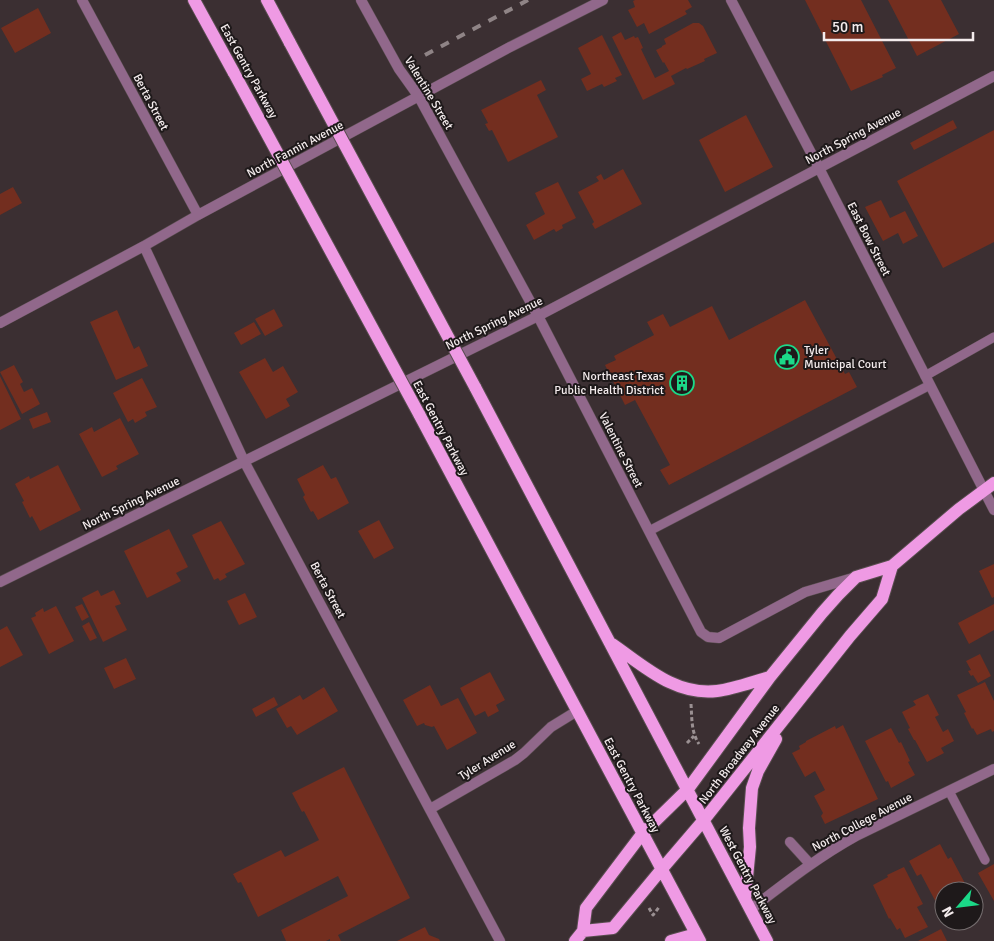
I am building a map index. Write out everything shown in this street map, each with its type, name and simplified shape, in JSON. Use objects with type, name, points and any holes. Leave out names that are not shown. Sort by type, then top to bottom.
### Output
[{"type":"main road","name":"East Gentry Parkway","points":[[194,0],[419,414],[661,870]]},
{"type":"main road","points":[[267,0],[475,387],[688,789],[703,821]]},
{"type":"main road","name":"North Broadway Avenue","points":[[892,566],[882,599],[614,928],[579,936],[586,908],[642,834],[688,789],[770,677],[822,613],[856,577],[892,566],[928,534],[989,487]]},
{"type":"main road","points":[[609,642],[659,677],[675,686],[689,690],[716,692],[770,677]]},
{"type":"main road","points":[[748,904],[749,819],[752,788],[758,771],[793,708]]},
{"type":"main road","name":"West Gentry Parkway","points":[[703,821],[767,941]]},
{"type":"main road","points":[[661,870],[698,937],[672,941]]},
{"type":"street","name":"Berta Street","points":[[82,0],[198,215]]},
{"type":"street","name":"Valentine Street","points":[[361,0],[399,69],[419,97],[538,316],[704,635],[719,638],[805,592],[856,577]]},
{"type":"street","name":"North Fannin Avenue","points":[[0,323],[510,47],[603,0]]},
{"type":"street","name":"East Bow Street","points":[[731,0],[928,381],[989,487],[994,510]]},
{"type":"street","name":"North Spring Avenue","points":[[0,582],[538,316],[994,76]]},
{"type":"street","name":"Berta Street","points":[[144,246],[244,461],[500,941]]},
{"type":"street","name":"Tyler Avenue","points":[[430,809],[515,760],[551,727],[577,711]]},
{"type":"street","name":"North College Avenue","points":[[748,904],[856,836],[994,769]]},
{"type":"street","points":[[790,842],[810,864]]},
{"type":"lane","points":[[649,531],[928,381],[994,337]]},
{"type":"lane","points":[[949,792],[985,860]]},
{"type":"path","points":[[691,698],[694,736],[699,744]]},
{"type":"path","points":[[687,743],[694,736]]},
{"type":"path","points":[[648,907],[653,915],[660,906]]},
{"type":"building","points":[[688,0],[692,7],[685,11],[687,14],[649,34],[644,23],[637,27],[628,10],[635,7],[633,1]]},
{"type":"building","points":[[805,0],[861,0],[896,68],[882,75],[883,77],[851,91]]},
{"type":"building","points":[[888,0],[941,0],[959,34],[917,56]]},
{"type":"building","points":[[38,8],[51,33],[15,53],[1,28]]},
{"type":"building","points":[[693,23],[699,23],[703,26],[717,53],[704,59],[705,61],[671,76],[675,84],[643,100],[612,37],[621,32],[625,40],[634,36],[635,38],[638,37],[643,48],[641,49],[655,78],[669,71],[656,50],[666,44],[664,39]]},
{"type":"building","points":[[602,35],[622,75],[615,78],[617,81],[604,87],[602,84],[587,91],[581,79],[591,74],[578,48]]},
{"type":"building","points":[[541,80],[546,90],[537,95],[558,137],[508,162],[492,130],[489,131],[485,124],[488,123],[481,110]]},
{"type":"building","points":[[746,115],[773,167],[725,192],[699,140]]},
{"type":"building","points":[[953,120],[957,128],[914,150],[910,143]]},
{"type":"building","points":[[994,130],[994,242],[943,268],[897,181]]},
{"type":"building","points":[[623,169],[642,204],[595,229],[592,224],[594,222],[578,192],[599,181],[596,177],[601,174],[604,180]]},
{"type":"building","points":[[558,182],[576,218],[562,225],[563,228],[556,232],[554,229],[534,240],[526,225],[545,214],[535,193]]},
{"type":"building","points":[[13,187],[22,203],[0,215],[0,194]]},
{"type":"building","points":[[881,200],[890,218],[905,211],[918,236],[903,244],[898,233],[883,241],[865,207]]},
{"type":"building","points":[[805,300],[845,374],[849,372],[857,387],[669,485],[660,470],[670,465],[635,400],[625,405],[605,365],[616,360],[614,356],[654,335],[647,322],[663,314],[670,327],[712,306],[729,340]]},
{"type":"building","points":[[274,309],[283,326],[265,336],[255,319]]},
{"type":"building","points":[[117,310],[134,349],[139,346],[148,366],[116,380],[90,322]]},
{"type":"building","points":[[254,322],[261,334],[241,345],[234,333]]},
{"type":"building","points":[[265,358],[273,372],[283,366],[298,392],[286,399],[290,406],[266,419],[239,372]]},
{"type":"building","points":[[14,365],[23,382],[20,384],[24,392],[32,388],[40,404],[22,414],[0,372]]},
{"type":"building","points":[[0,376],[21,419],[0,430]]},
{"type":"building","points":[[142,378],[157,407],[145,412],[147,416],[135,423],[133,419],[128,422],[113,393]]},
{"type":"building","points":[[47,412],[51,422],[33,429],[29,419]]},
{"type":"building","points":[[120,418],[139,454],[116,466],[118,469],[102,477],[79,434],[92,427],[94,432]]},
{"type":"building","points":[[58,465],[81,510],[40,531],[32,516],[30,518],[15,484],[29,476],[30,479]]},
{"type":"building","points":[[323,465],[331,479],[336,477],[349,503],[318,520],[303,497],[305,495],[297,479]]},
{"type":"building","points":[[379,520],[394,548],[374,559],[358,531]]},
{"type":"building","points":[[221,521],[245,564],[225,574],[227,577],[220,581],[218,578],[214,580],[192,535]]},
{"type":"building","points":[[169,529],[188,567],[176,573],[181,581],[147,598],[124,551]]},
{"type":"building","points":[[994,564],[994,597],[992,598],[979,571]]},
{"type":"building","points":[[98,590],[101,596],[114,590],[121,604],[115,606],[127,630],[103,642],[82,598]]},
{"type":"building","points":[[245,593],[257,617],[239,625],[227,601]]},
{"type":"building","points":[[82,604],[89,617],[82,621],[75,607]]},
{"type":"building","points":[[994,604],[994,630],[969,644],[958,623]]},
{"type":"building","points":[[56,606],[74,641],[49,654],[31,618],[36,616],[35,613],[43,608],[44,612]]},
{"type":"building","points":[[89,622],[97,638],[90,641],[82,626]]},
{"type":"building","points":[[7,626],[23,655],[0,667],[0,630]]},
{"type":"building","points":[[980,654],[991,676],[978,683],[968,671],[971,670],[966,661]]},
{"type":"building","points":[[126,658],[136,679],[114,689],[104,668]]},
{"type":"building","points":[[490,672],[505,700],[496,705],[499,711],[488,717],[485,711],[475,716],[460,688]]},
{"type":"building","points":[[985,682],[994,701],[994,731],[992,732],[991,729],[977,735],[964,713],[966,712],[957,695]]},
{"type":"building","points":[[430,685],[441,706],[458,698],[477,733],[447,750],[434,726],[425,725],[424,723],[417,726],[403,700]]},
{"type":"building","points":[[324,687],[338,711],[297,735],[291,726],[287,728],[276,709],[300,695],[303,700]]},
{"type":"building","points":[[928,694],[939,715],[935,717],[943,732],[948,729],[954,741],[941,748],[944,753],[927,762],[908,729],[910,728],[902,712],[916,705],[913,701]]},
{"type":"building","points":[[274,697],[278,705],[256,717],[252,709]]},
{"type":"building","points":[[843,725],[878,799],[825,824],[821,816],[823,813],[814,796],[825,790],[815,771],[805,777],[792,753],[800,749],[799,746],[806,741],[835,726],[836,729]]},
{"type":"building","points":[[891,728],[899,743],[901,742],[915,775],[891,788],[865,741]]},
{"type":"building","points":[[344,767],[410,898],[338,935],[341,941],[330,941],[330,939],[326,941],[286,941],[281,930],[348,896],[338,876],[258,917],[241,882],[238,883],[233,874],[281,850],[285,857],[319,840],[292,793]]},
{"type":"building","points":[[940,844],[948,859],[951,857],[964,881],[934,881],[934,899],[921,874],[917,876],[909,861]]},
{"type":"building","points":[[994,864],[994,901],[984,881],[978,873]]},
{"type":"building","points":[[904,867],[923,904],[917,907],[928,927],[905,938],[900,928],[897,930],[889,919],[873,885],[888,877],[887,875]]},
{"type":"building","points":[[425,927],[429,935],[440,941],[397,941]]},
{"type":"building","points":[[937,931],[942,931],[947,941],[918,941]]},
{"type":"railway","points":[[425,55],[528,0]]},
{"type":"place","name":"Tyler Municipal Court","points":[[787,357]]},
{"type":"place","name":"Northeast Texas Public Health District","points":[[682,383]]}]
